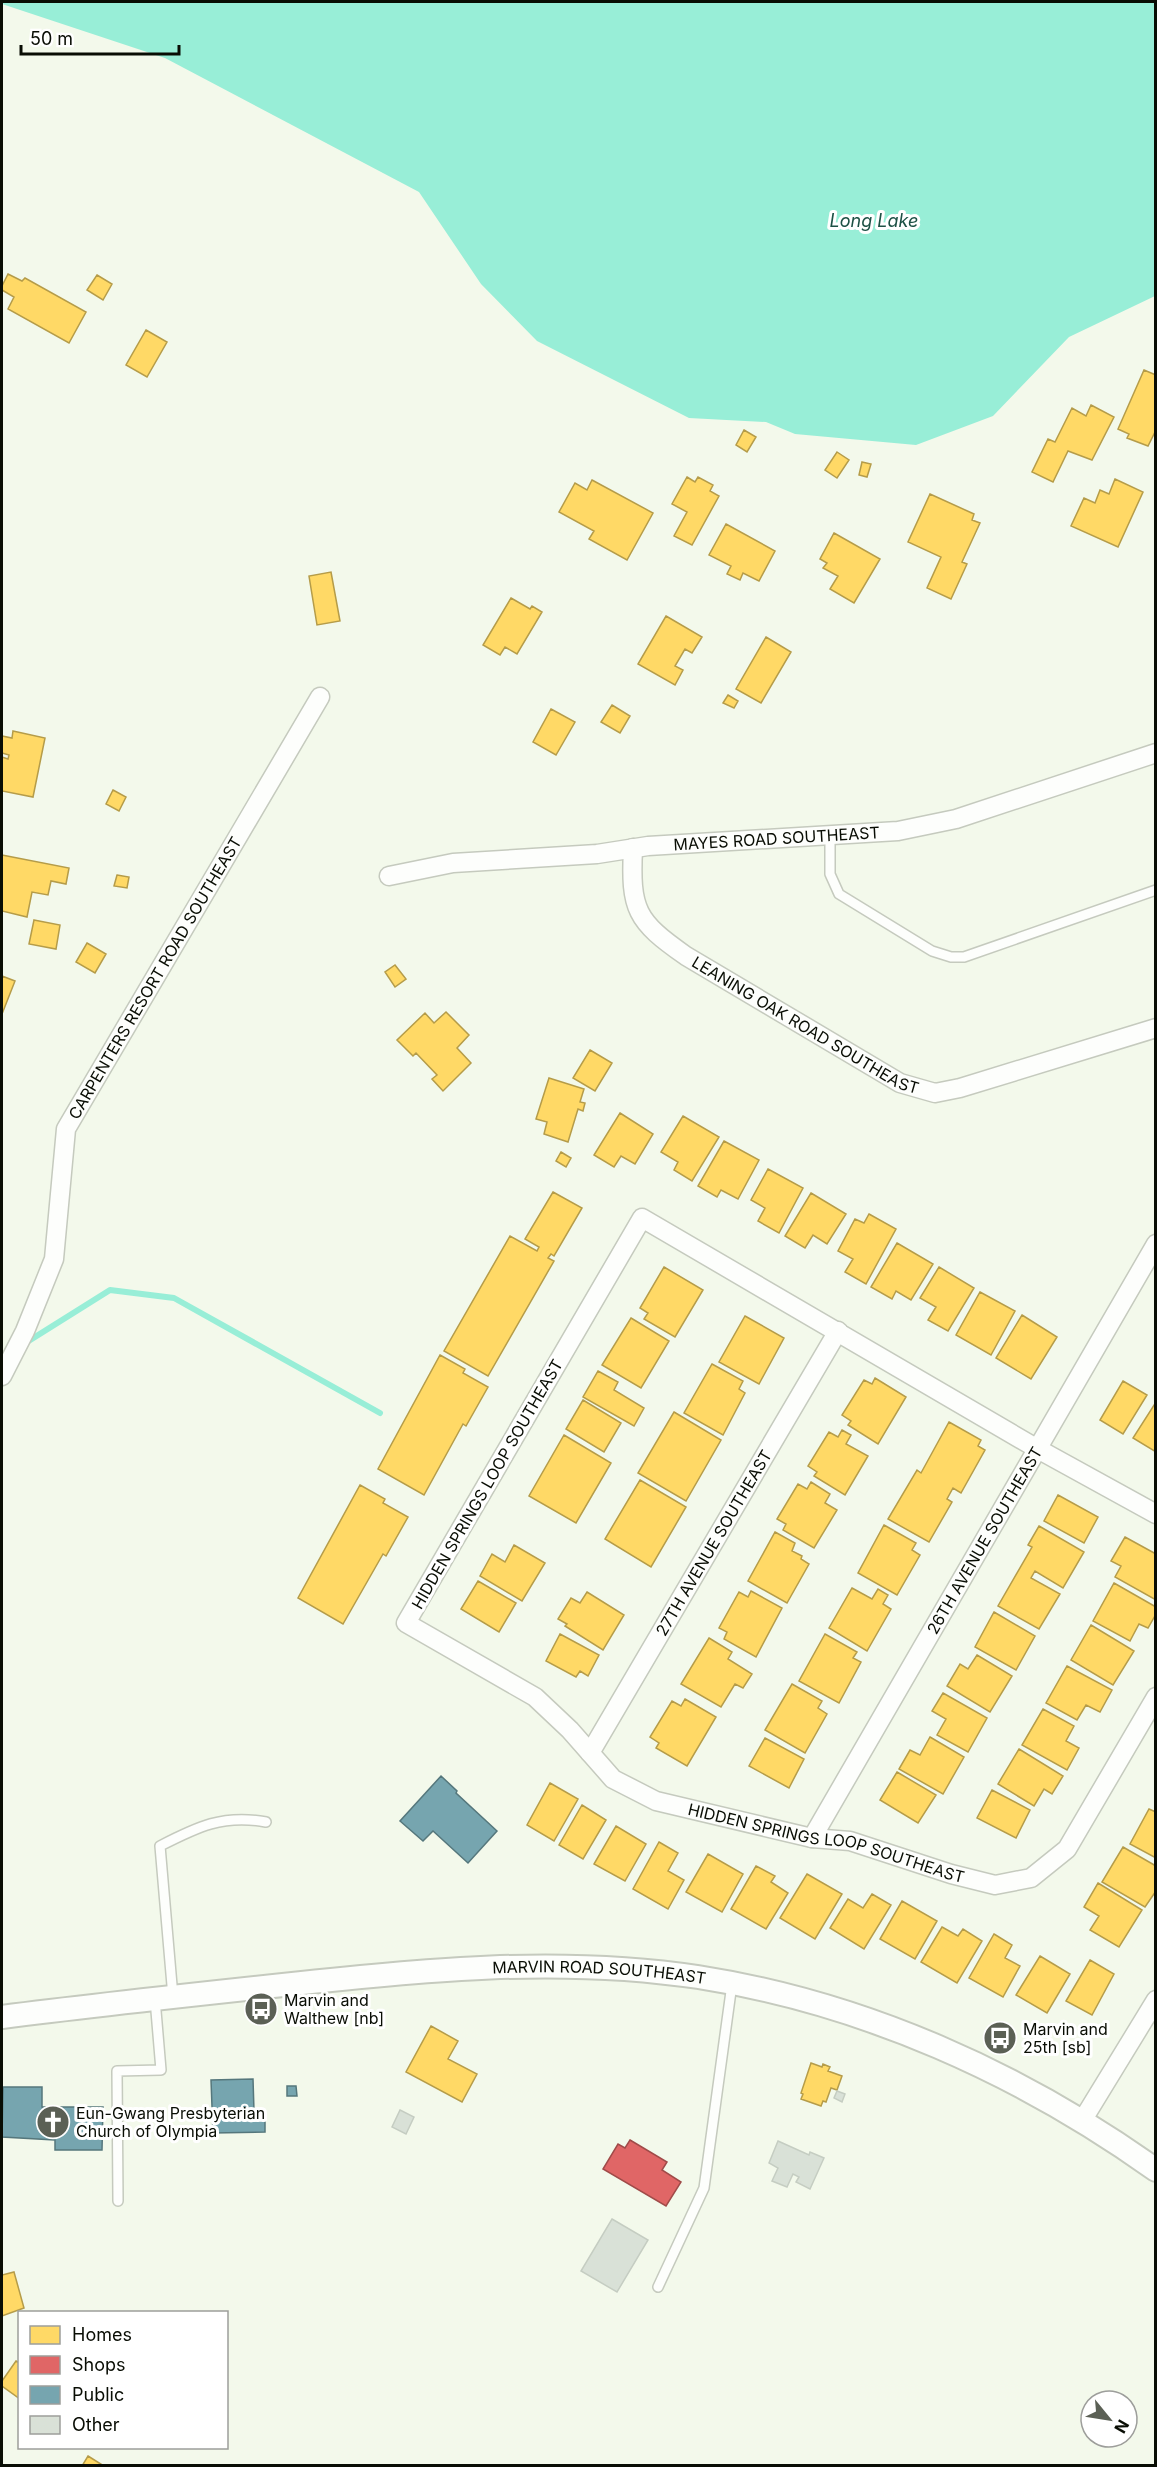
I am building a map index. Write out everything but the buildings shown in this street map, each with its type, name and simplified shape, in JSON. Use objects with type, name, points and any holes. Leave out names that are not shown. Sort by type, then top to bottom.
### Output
[{"type":"street","name":"CARPENTERS RESORT ROAD SOUTHEAST","points":[[2,1376],[25,1331],[54,1258],[66,1130],[320,697]]},
{"type":"street","name":"MAYES ROAD SOUTHEAST","points":[[389,876],[453,863],[597,854],[633,848],[898,831],[956,819],[1155,753]]},
{"type":"street","name":"LEANING OAK ROAD SOUTHEAST","points":[[633,848],[631,883],[634,899],[640,915],[656,935],[686,956],[900,1083],[935,1093],[960,1088],[1155,1028]]},
{"type":"street","name":"HIDDEN SPRINGS LOOP SOUTHEAST","points":[[1155,1515],[642,1218],[406,1623],[535,1698],[570,1730],[613,1779],[656,1802],[812,1838],[850,1841],[951,1874],[995,1885],[1030,1878],[1067,1849],[1155,1696]]},
{"type":"street","name":"26TH AVENUE SOUTHEAST","points":[[812,1838],[1155,1244]]},
{"type":"street","name":"27TH AVENUE SOUTHEAST","points":[[590,1753],[838,1331]]},
{"type":"street","name":"MARVIN ROAD SOUTHEAST","points":[[2,2017],[372,1975],[510,1965],[615,1968],[698,1977],[799,1999],[890,2027],[977,2063],[1019,2084],[1082,2121],[1155,2170]]},
{"type":"street","points":[[1082,2121],[1155,2000]]},
{"type":"lane","points":[[831,837],[830,874],[840,894],[932,951],[951,957],[964,957],[1155,890]]},
{"type":"lane","points":[[118,2201],[117,2071],[161,2070],[164,1998],[160,1845],[210,1822],[246,1819],[266,1822]]},
{"type":"lane","points":[[658,2288],[704,2188],[732,1984]]},
{"type":"water","name":"Long Lake","points":[[2,2],[1155,2],[1155,296],[1069,337],[993,416],[916,445],[795,434],[766,422],[689,418],[537,341],[481,284],[419,192],[165,58],[2,4]]},
{"type":"waterway","points":[[27,1342],[110,1290],[174,1298],[380,1413]]},
{"type":"place","name":"Marvin and Walthew [nb]","points":[[261,2009]]},
{"type":"place","name":"Marvin and 25th [sb]","points":[[1000,2038]]},
{"type":"place","name":"Eun-Gwang Presbyterian Church of Olympia","points":[[53,2122]]}]
